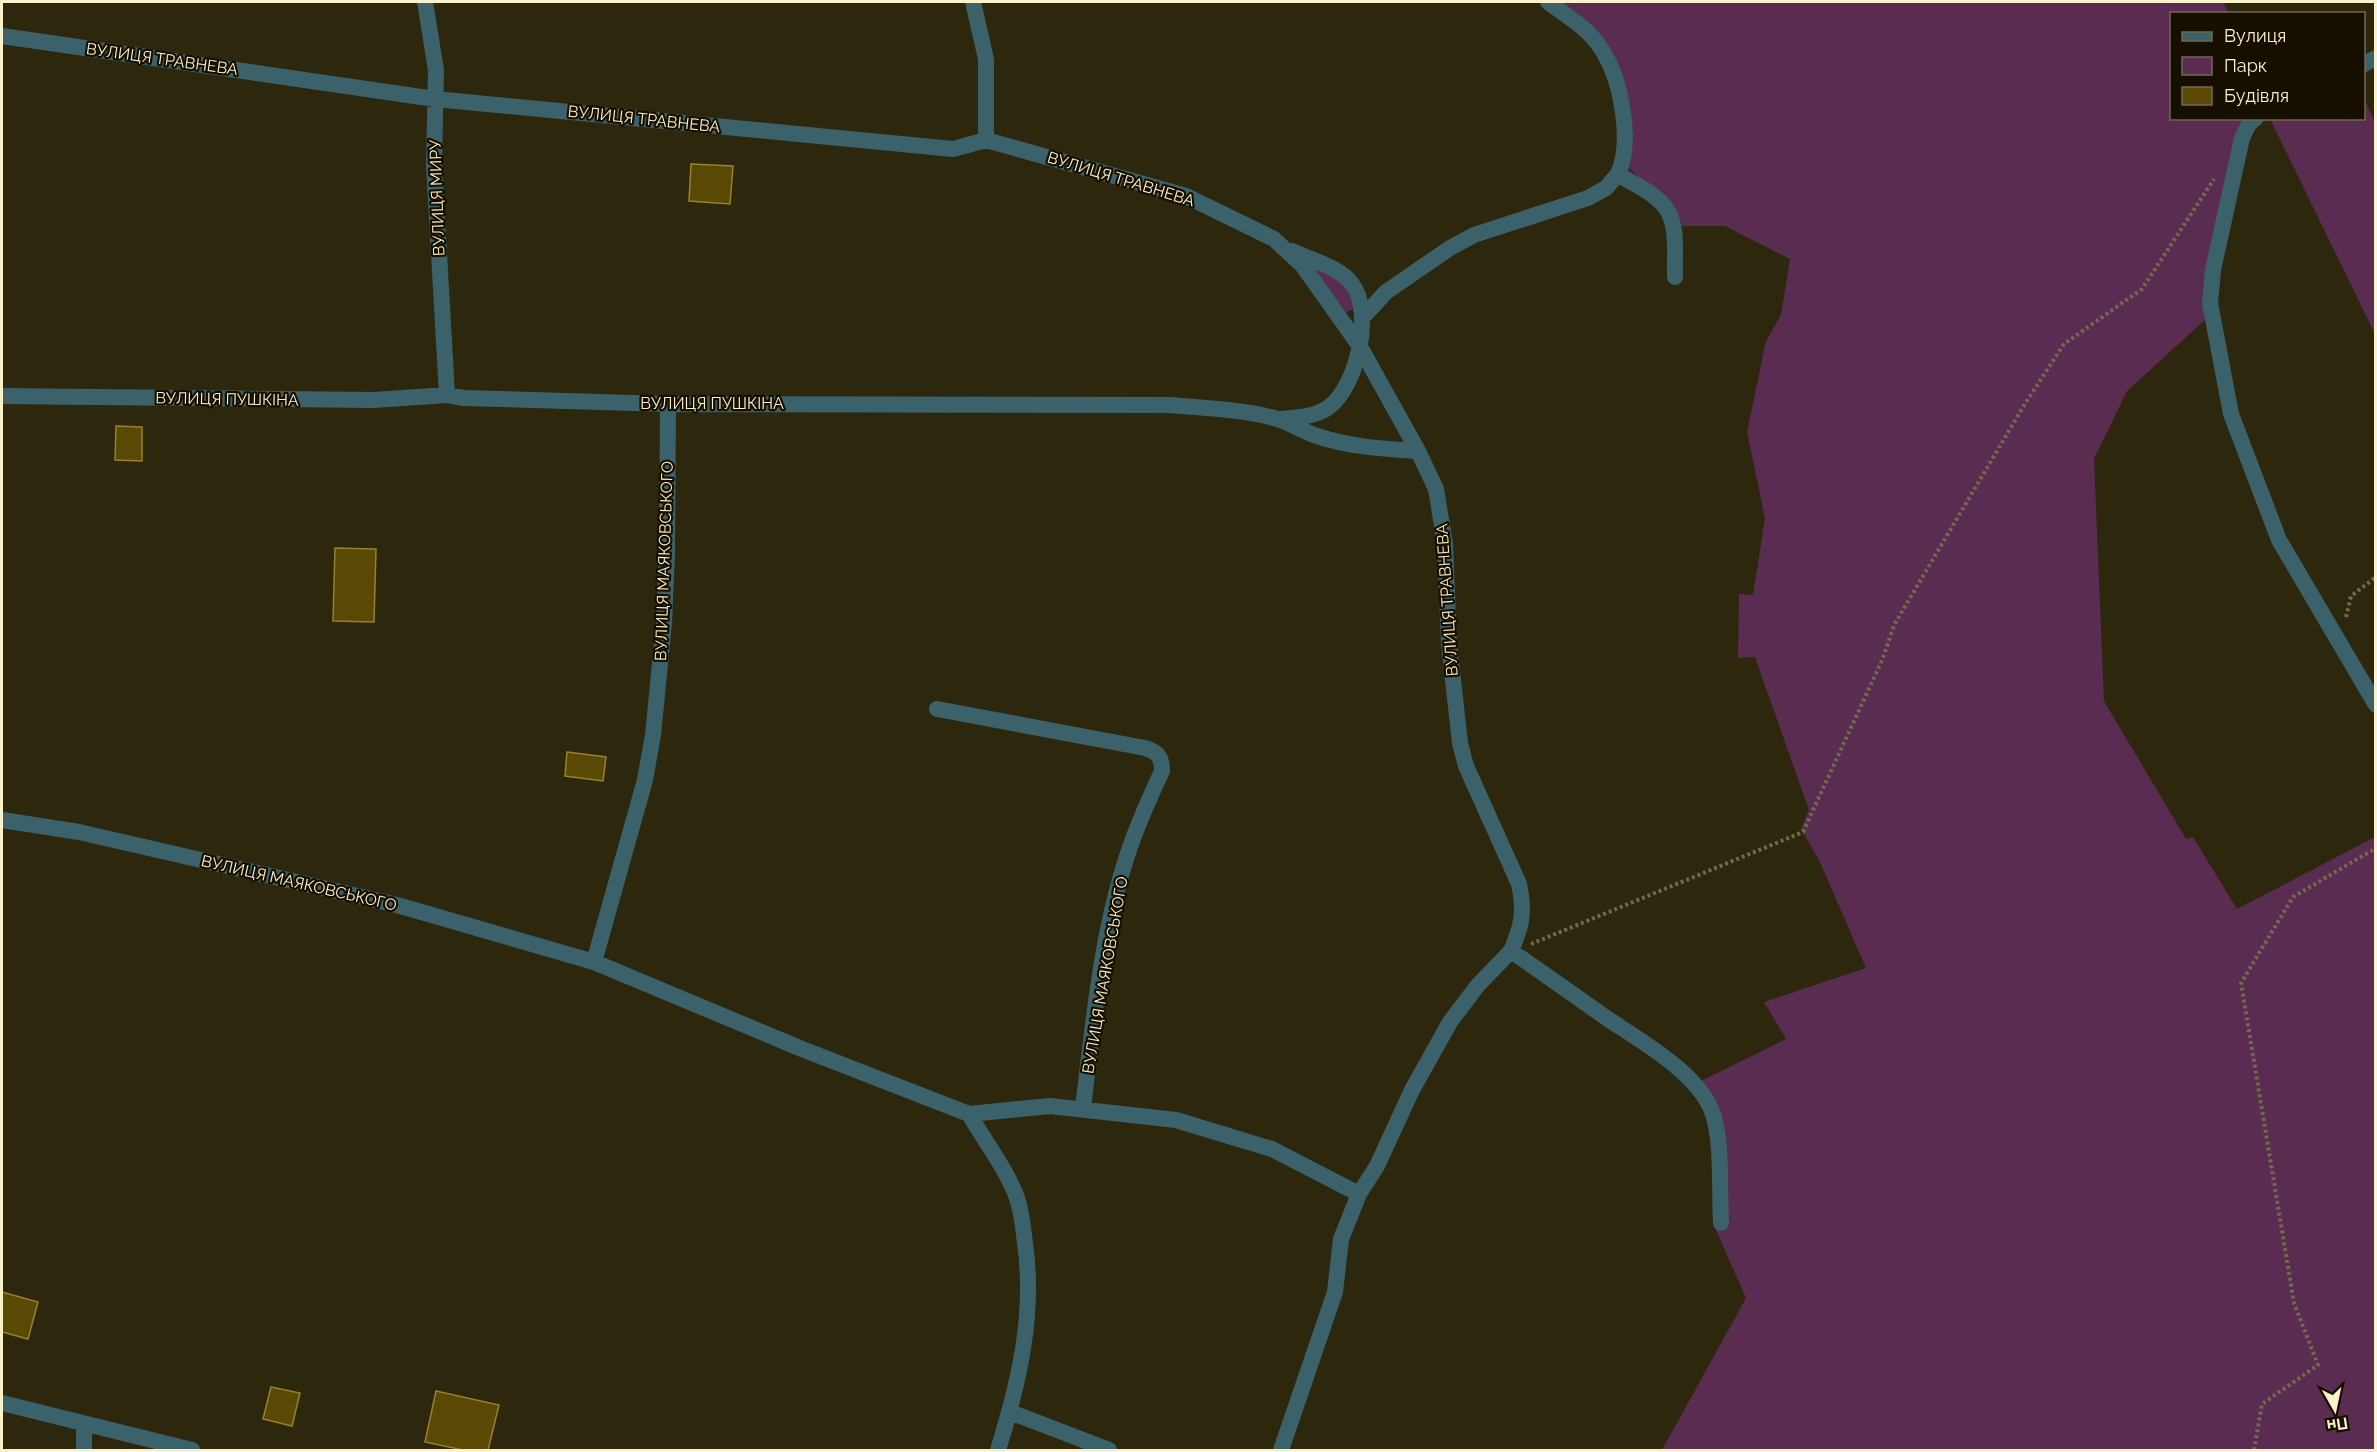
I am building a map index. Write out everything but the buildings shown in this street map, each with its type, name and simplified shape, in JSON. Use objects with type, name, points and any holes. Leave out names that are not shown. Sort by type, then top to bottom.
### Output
[{"type":"street","name":"ВУЛИЦЯ МИРУ","points":[[425,2],[436,70],[434,165],[447,395]]},
{"type":"street","points":[[973,2],[986,59],[986,140]]},
{"type":"street","points":[[1363,317],[1386,292],[1450,248],[1474,235],[1588,198],[1606,188],[1618,174],[1624,162],[1626,149],[1621,99],[1611,67],[1600,46],[1588,33],[1548,2]]},
{"type":"street","name":"ВУЛИЦЯ ТРАВНЕВА","points":[[2,36],[435,99],[953,149],[986,140],[1186,196],[1274,239],[1303,266],[1359,345],[1418,451],[1436,489],[1445,544],[1449,644],[1460,742],[1466,766],[1519,884],[1522,900],[1522,926],[1511,951]]},
{"type":"street","points":[[2254,120],[2242,138],[2213,270],[2210,303],[2231,414],[2279,540],[2340,648],[2376,705]]},
{"type":"street","points":[[1618,174],[1646,191],[1665,207],[1674,230],[1675,276]]},
{"type":"street","points":[[1280,420],[1315,415],[1330,406],[1344,391],[1353,373],[1363,317],[1353,285],[1342,274],[1286,249]]},
{"type":"street","name":"ВУЛИЦЯ ПУШКІНА","points":[[2,396],[374,400],[447,395],[464,398],[668,404],[1169,405],[1234,410],[1280,420],[1315,436],[1341,444],[1386,450],[1418,451]]},
{"type":"street","name":"ВУЛИЦЯ МАЯКОВСЬКОГО","points":[[594,962],[645,780],[653,735],[665,611],[668,404]]},
{"type":"street","name":"ВУЛИЦЯ МАЯКОВСЬКОГО","points":[[937,709],[1145,748],[1156,752],[1162,761],[1162,771],[1127,855],[1118,887],[1093,1026],[1083,1108]]},
{"type":"street","name":"ВУЛИЦЯ МАЯКОВСЬКОГО","points":[[2,820],[79,832],[397,905],[594,962],[802,1049],[969,1114],[1050,1106],[1176,1120],[1226,1133],[1272,1149],[1359,1194]]},
{"type":"street","points":[[1281,1450],[1335,1292],[1341,1239],[1359,1194],[1377,1166],[1412,1090],[1450,1022],[1478,985],[1511,951],[1644,1043],[1685,1076],[1704,1095],[1712,1111],[1716,1130],[1721,1223]]},
{"type":"street","points":[[969,1114],[1016,1196],[1023,1226],[1029,1280],[1029,1308],[1023,1355],[1010,1412],[998,1450]]},
{"type":"street","points":[[2,1403],[192,1450]]},
{"type":"street","points":[[1010,1412],[1109,1450]]},
{"type":"street","points":[[84,1425],[84,1450]]},
{"type":"path","points":[[1511,951],[1545,940],[1803,832],[1883,658],[1894,625],[2023,407],[2064,344],[2142,289],[2218,172]]},
{"type":"path","points":[[2340,648],[2350,596],[2376,577]]},
{"type":"path","points":[[2254,1450],[2262,1404],[2318,1365],[2294,1303],[2241,983],[2293,897],[2376,848]]},
{"type":"green space","points":[[1540,2],[2223,2],[2228,12],[2170,12],[2170,120],[2249,120],[2207,318],[2127,391],[2094,459],[2104,701],[2186,839],[2193,837],[2237,909],[2375,837],[2375,1450],[1662,1450],[1746,1298],[1716,1230],[1725,1222],[1723,1155],[1699,1082],[1786,1039],[1764,1002],[1866,968],[1819,860],[1801,829],[1809,810],[1755,657],[1738,658],[1739,594],[1753,595],[1765,518],[1747,432],[1766,341],[1781,315],[1790,259],[1725,226],[1676,226],[1641,180],[1620,159],[1617,99],[1597,50]]},
{"type":"green space","points":[[2365,100],[2375,123],[2375,334],[2270,120],[2365,120]]},
{"type":"green space","points":[[1312,265],[1348,286],[1355,309],[1345,312]]}]
